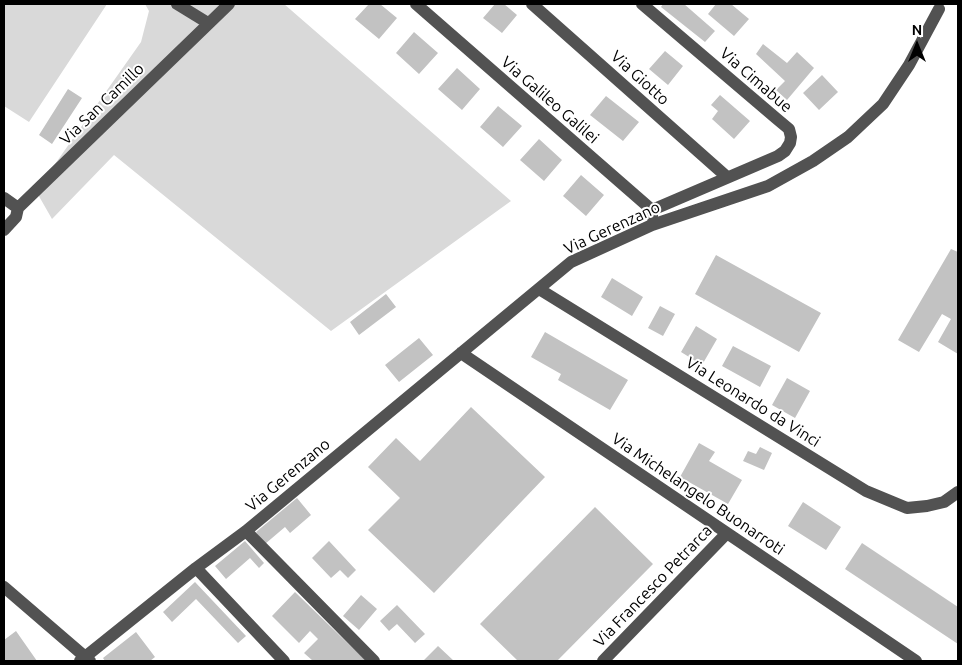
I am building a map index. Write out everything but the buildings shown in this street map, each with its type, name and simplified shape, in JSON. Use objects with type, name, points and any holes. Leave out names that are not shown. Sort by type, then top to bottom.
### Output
[{"type":"street","points":[[177,4],[208,23]]},
{"type":"street","name":"Via San Camillo","points":[[4,230],[16,217],[18,208],[229,4]]},
{"type":"street","name":"Via Galileo Galilei","points":[[416,4],[652,210]]},
{"type":"street","name":"Via Giotto","points":[[532,4],[727,177]]},
{"type":"street","name":"Via Cimabue","points":[[642,4],[789,130],[791,137],[785,151],[778,156],[652,210]]},
{"type":"street","name":"Via Gerenzano","points":[[85,660],[196,568],[246,531],[571,262],[652,225],[768,186],[813,161],[848,138],[883,104],[909,65],[939,9]]},
{"type":"street","points":[[4,198],[18,208]]},
{"type":"street","points":[[652,210],[652,225]]},
{"type":"street","name":"Via Leonardo da Vinci","points":[[539,289],[866,491],[907,508],[944,502],[958,492]]},
{"type":"street","name":"Via Michelangelo Buonarroti","points":[[461,353],[916,661]]},
{"type":"street","name":"Via Gerenzano","points":[[246,531],[374,661]]},
{"type":"street","name":"Via Francesco Petrarca","points":[[603,661],[727,533]]},
{"type":"street","points":[[196,568],[284,661]]},
{"type":"street","points":[[4,587],[85,660]]},
{"type":"shaded area","points":[[4,4],[107,4],[29,122],[4,106]]},
{"type":"shaded area","points":[[145,4],[284,4],[511,201],[331,331],[114,155],[52,219],[36,191],[141,42],[149,11]]}]
